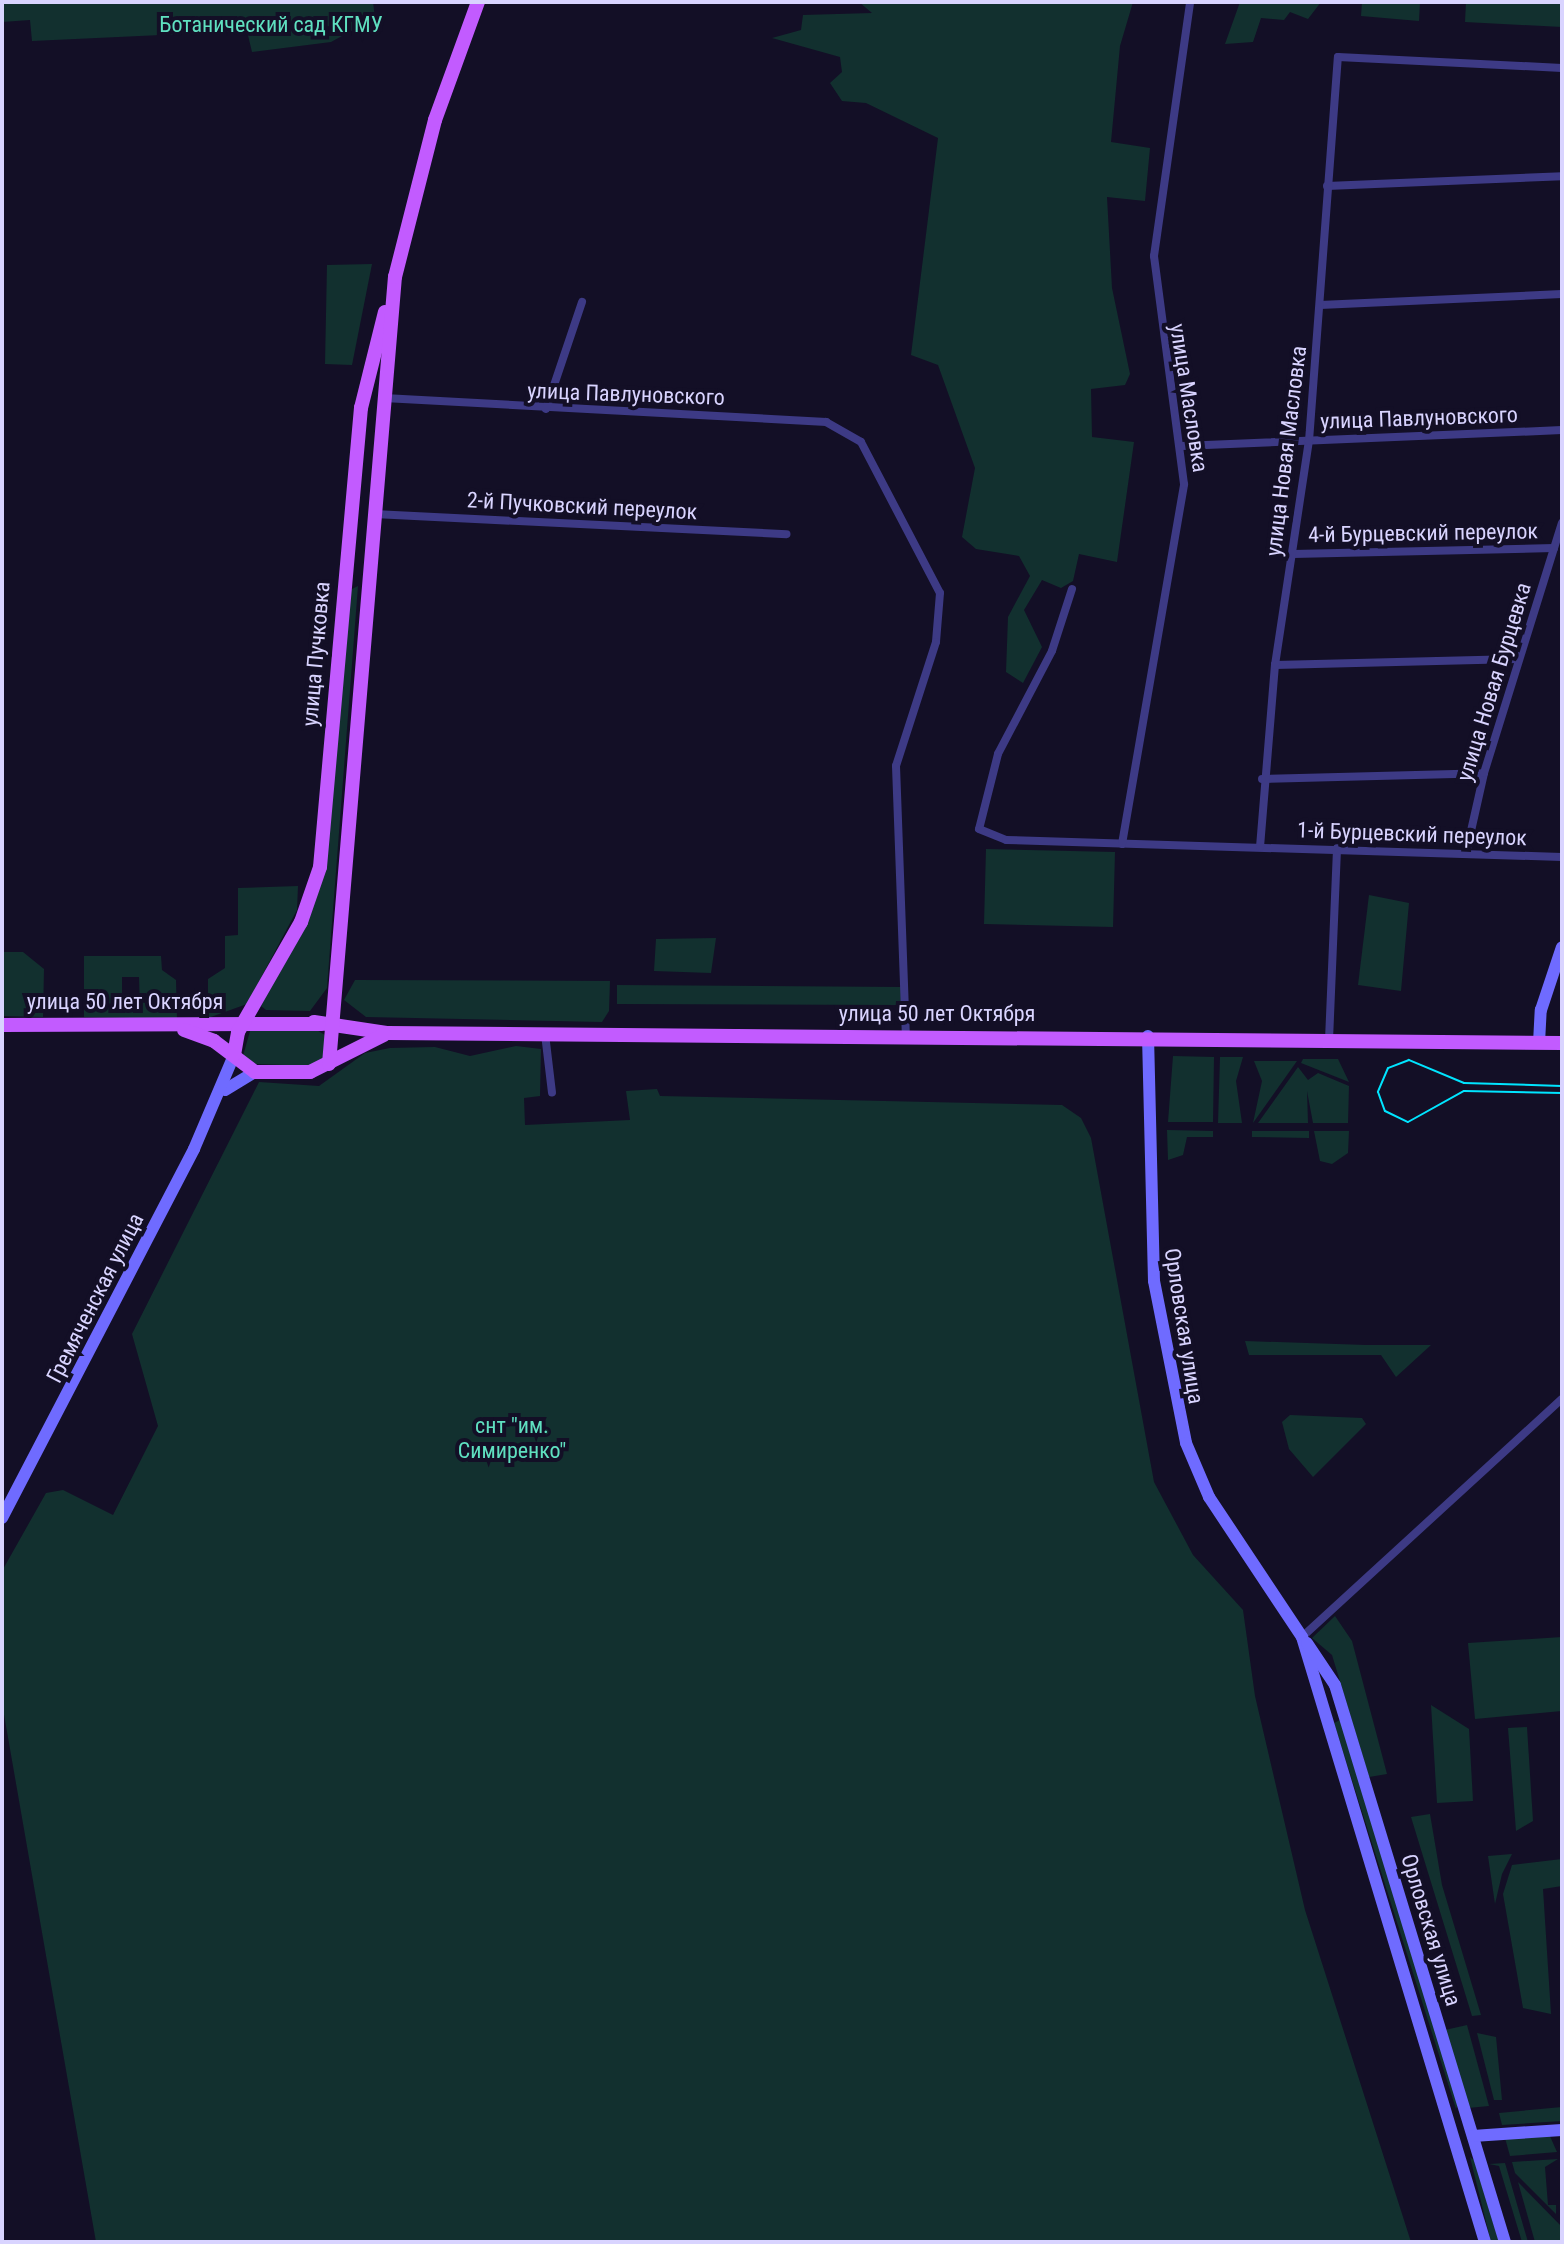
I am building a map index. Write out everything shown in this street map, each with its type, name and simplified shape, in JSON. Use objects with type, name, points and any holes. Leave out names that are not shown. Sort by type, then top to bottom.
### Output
[{"type":"main road","name":"улица Пучковка","points":[[234,1055],[317,880],[366,384],[435,120],[478,2]]},
{"type":"main road","name":"улица Пучковка","points":[[337,1042],[334,1023],[395,277]]},
{"type":"main road","points":[[345,576],[369,577]]},
{"type":"main road","points":[[314,1022],[330,1029],[337,1042],[329,1064]]},
{"type":"main road","name":"улица 50 лет Октября","points":[[2,1025],[161,1026],[314,1022],[388,1033],[1148,1036],[1562,1043]]},
{"type":"main road","points":[[161,1026],[203,1036],[255,1072],[310,1072],[388,1033]]},
{"type":"street","name":"улица Масловка","points":[[1122,844],[1178,528],[1182,446],[1154,256],[1190,2]]},
{"type":"street","name":"улица Новая Масловка","points":[[1260,847],[1262,779],[1275,665],[1309,441],[1338,57],[1562,68]]},
{"type":"street","points":[[1327,186],[1562,176]]},
{"type":"street","points":[[1320,305],[1562,294]]},
{"type":"street","points":[[546,409],[582,302]]},
{"type":"street","name":"улица Павлуновского","points":[[366,384],[384,392],[546,409],[826,422],[861,442],[940,593],[936,642],[896,766],[906,1037]]},
{"type":"street","name":"улица Павлуновского","points":[[1182,446],[1562,430]]},
{"type":"street","name":"2-й Пучковский переулок","points":[[374,514],[787,534]]},
{"type":"street","name":"улица Новая Бурцевка","points":[[1466,853],[1484,773],[1562,523]]},
{"type":"street","name":"4-й Бурцевский переулок","points":[[1293,554],[1554,548]]},
{"type":"street","name":"1-й Бурцевский переулок","points":[[1072,589],[1052,651],[998,754],[979,829],[1006,840],[1562,857]]},
{"type":"street","points":[[1275,665],[1518,659]]},
{"type":"street","points":[[1262,779],[1484,773]]},
{"type":"street","points":[[1329,1040],[1337,848]]},
{"type":"street","points":[[1539,1043],[1541,1010],[1562,947]]},
{"type":"street","points":[[545,1034],[552,1093]]},
{"type":"street","name":"Орловская улица","points":[[1148,1036],[1149,1226],[1176,1408],[1209,1497],[1335,1685],[1505,2242]]},
{"type":"street","name":"Гремяченская улица","points":[[2,1518],[221,1096],[234,1055]]},
{"type":"street","points":[[221,1096],[255,1072]]},
{"type":"street","points":[[1302,1637],[1562,1399]]},
{"type":"street","name":"Орловская улица","points":[[1302,1637],[1485,2242]]},
{"type":"street","points":[[1455,2141],[1473,2136],[1562,2130]]},
{"type":"green space","name":"Ботанический сад КГМУ","points":[[2,2],[373,2],[375,18],[331,42],[252,52],[247,31],[32,41],[30,20],[2,22]]},
{"type":"green space","points":[[859,2],[1133,2],[1120,46],[1111,142],[1150,148],[1145,201],[1107,197],[1112,288],[1130,374],[1125,385],[1091,389],[1092,437],[1134,442],[1117,562],[1079,554],[1073,581],[1061,588],[1042,580],[1024,610],[1042,647],[1023,683],[1006,672],[1008,617],[1030,576],[1019,556],[976,549],[962,537],[975,468],[938,365],[911,355],[938,138],[866,103],[842,101],[830,83],[842,72],[840,57],[772,38],[801,30],[803,15],[872,13]]},
{"type":"green space","points":[[1240,2],[1321,2],[1308,19],[1290,12],[1284,20],[1261,18],[1253,42],[1225,44]]},
{"type":"green space","points":[[1362,2],[1420,2],[1419,21],[1361,16]]},
{"type":"green space","points":[[1466,2],[1562,2],[1562,27],[1465,22]]},
{"type":"green space","points":[[372,264],[352,365],[325,364],[327,265]]},
{"type":"green space","points":[[358,586],[327,988],[310,1011],[266,1010],[261,1006],[323,878],[350,590]]},
{"type":"green space","points":[[986,849],[1115,852],[1113,927],[984,924]]},
{"type":"green space","points":[[298,886],[297,910],[247,1004],[208,1018],[208,979],[225,968],[225,936],[238,935],[238,888]]},
{"type":"green space","points":[[1369,895],[1409,903],[1401,991],[1358,985]]},
{"type":"green space","points":[[716,938],[711,973],[654,971],[656,939]]},
{"type":"green space","points":[[2,952],[23,952],[44,969],[43,1017],[2,1016]]},
{"type":"green space","points":[[84,956],[161,956],[162,970],[176,980],[177,1019],[84,1017]],"holes":[[[122,977],[139,977],[140,1010],[122,1010]]]},
{"type":"green space","points":[[355,980],[610,981],[609,1011],[602,1022],[366,1017],[344,1000]]},
{"type":"green space","points":[[617,985],[901,987],[901,1005],[617,1004]]},
{"type":"green space","points":[[315,1029],[325,1035],[323,1059],[312,1066],[256,1064],[243,1056],[250,1031]]},
{"type":"green space","name":"снт \"им. Симиренко\"","points":[[516,1046],[541,1049],[540,1096],[524,1098],[525,1125],[630,1120],[626,1091],[657,1089],[660,1096],[1062,1105],[1081,1118],[1091,1138],[1154,1482],[1193,1555],[1243,1610],[1255,1696],[1305,1910],[1411,2242],[96,2242],[2,1703],[2,1571],[46,1493],[63,1490],[113,1515],[158,1426],[132,1334],[259,1082],[319,1086],[365,1053],[390,1048],[435,1047],[470,1056]]},
{"type":"green space","points":[[1173,1056],[1214,1057],[1213,1122],[1168,1122]]},
{"type":"green space","points":[[1220,1057],[1243,1057],[1236,1081],[1242,1123],[1218,1123]]},
{"type":"green space","points":[[1303,1059],[1338,1059],[1349,1082],[1301,1063]]},
{"type":"green space","points":[[1254,1061],[1297,1061],[1253,1123],[1262,1081]]},
{"type":"green space","points":[[1298,1067],[1308,1080],[1318,1073],[1349,1086],[1348,1123],[1313,1123],[1307,1091],[1308,1123],[1258,1123]]},
{"type":"green space","points":[[1167,1130],[1213,1131],[1213,1137],[1187,1137],[1183,1155],[1168,1160]]},
{"type":"green space","points":[[1252,1131],[1309,1131],[1309,1138],[1252,1137]]},
{"type":"green space","points":[[1314,1131],[1349,1131],[1348,1153],[1332,1164],[1320,1161]]},
{"type":"green space","points":[[1245,1341],[1431,1345],[1396,1377],[1381,1355],[1249,1355]]},
{"type":"green space","points":[[1290,1415],[1362,1418],[1366,1424],[1313,1477],[1289,1449],[1282,1422]]},
{"type":"green space","points":[[1335,1616],[1352,1641],[1387,1774],[1369,1777],[1332,1655],[1312,1638]]},
{"type":"green space","points":[[1562,1637],[1562,1711],[1475,1719],[1468,1643]]},
{"type":"green space","points":[[1431,1705],[1469,1729],[1473,1801],[1437,1803]]},
{"type":"green space","points":[[1340,1720],[1458,2104],[1456,2109],[1334,1723]]},
{"type":"green space","points":[[1527,1727],[1533,1821],[1516,1831],[1508,1728]]},
{"type":"green space","points":[[1430,1814],[1442,1885],[1481,2015],[1472,2016],[1411,1817]]},
{"type":"green space","points":[[1512,1854],[1502,1874],[1495,1904],[1488,1856]]},
{"type":"green space","points":[[1562,1859],[1562,1886],[1543,1889],[1551,2014],[1523,2008],[1503,1894],[1512,1865]]},
{"type":"green space","points":[[1467,2025],[1489,2106],[1468,2108],[1445,2030]]},
{"type":"green space","points":[[1477,2033],[1496,2037],[1502,2100],[1494,2100]]},
{"type":"green space","points":[[1562,2107],[1562,2121],[1502,2125],[1499,2113]]},
{"type":"green space","points":[[1549,2134],[1557,2152],[1510,2156],[1505,2138]]},
{"type":"green space","points":[[1470,2157],[1474,2160],[1499,2242],[1491,2242]]},
{"type":"green space","points":[[1558,2159],[1545,2167],[1548,2205],[1556,2205],[1556,2214],[1515,2173],[1512,2162]]},
{"type":"green space","points":[[1505,2163],[1528,2242],[1522,2242],[1499,2166],[1489,2164]]},
{"type":"green space","points":[[1518,2182],[1562,2227],[1562,2242],[1535,2242]]},
{"type":"tram line","points":[[1562,1086],[1464,1083],[1409,1060],[1388,1068],[1378,1092],[1385,1111],[1408,1122],[1464,1091],[1562,1093]]}]
